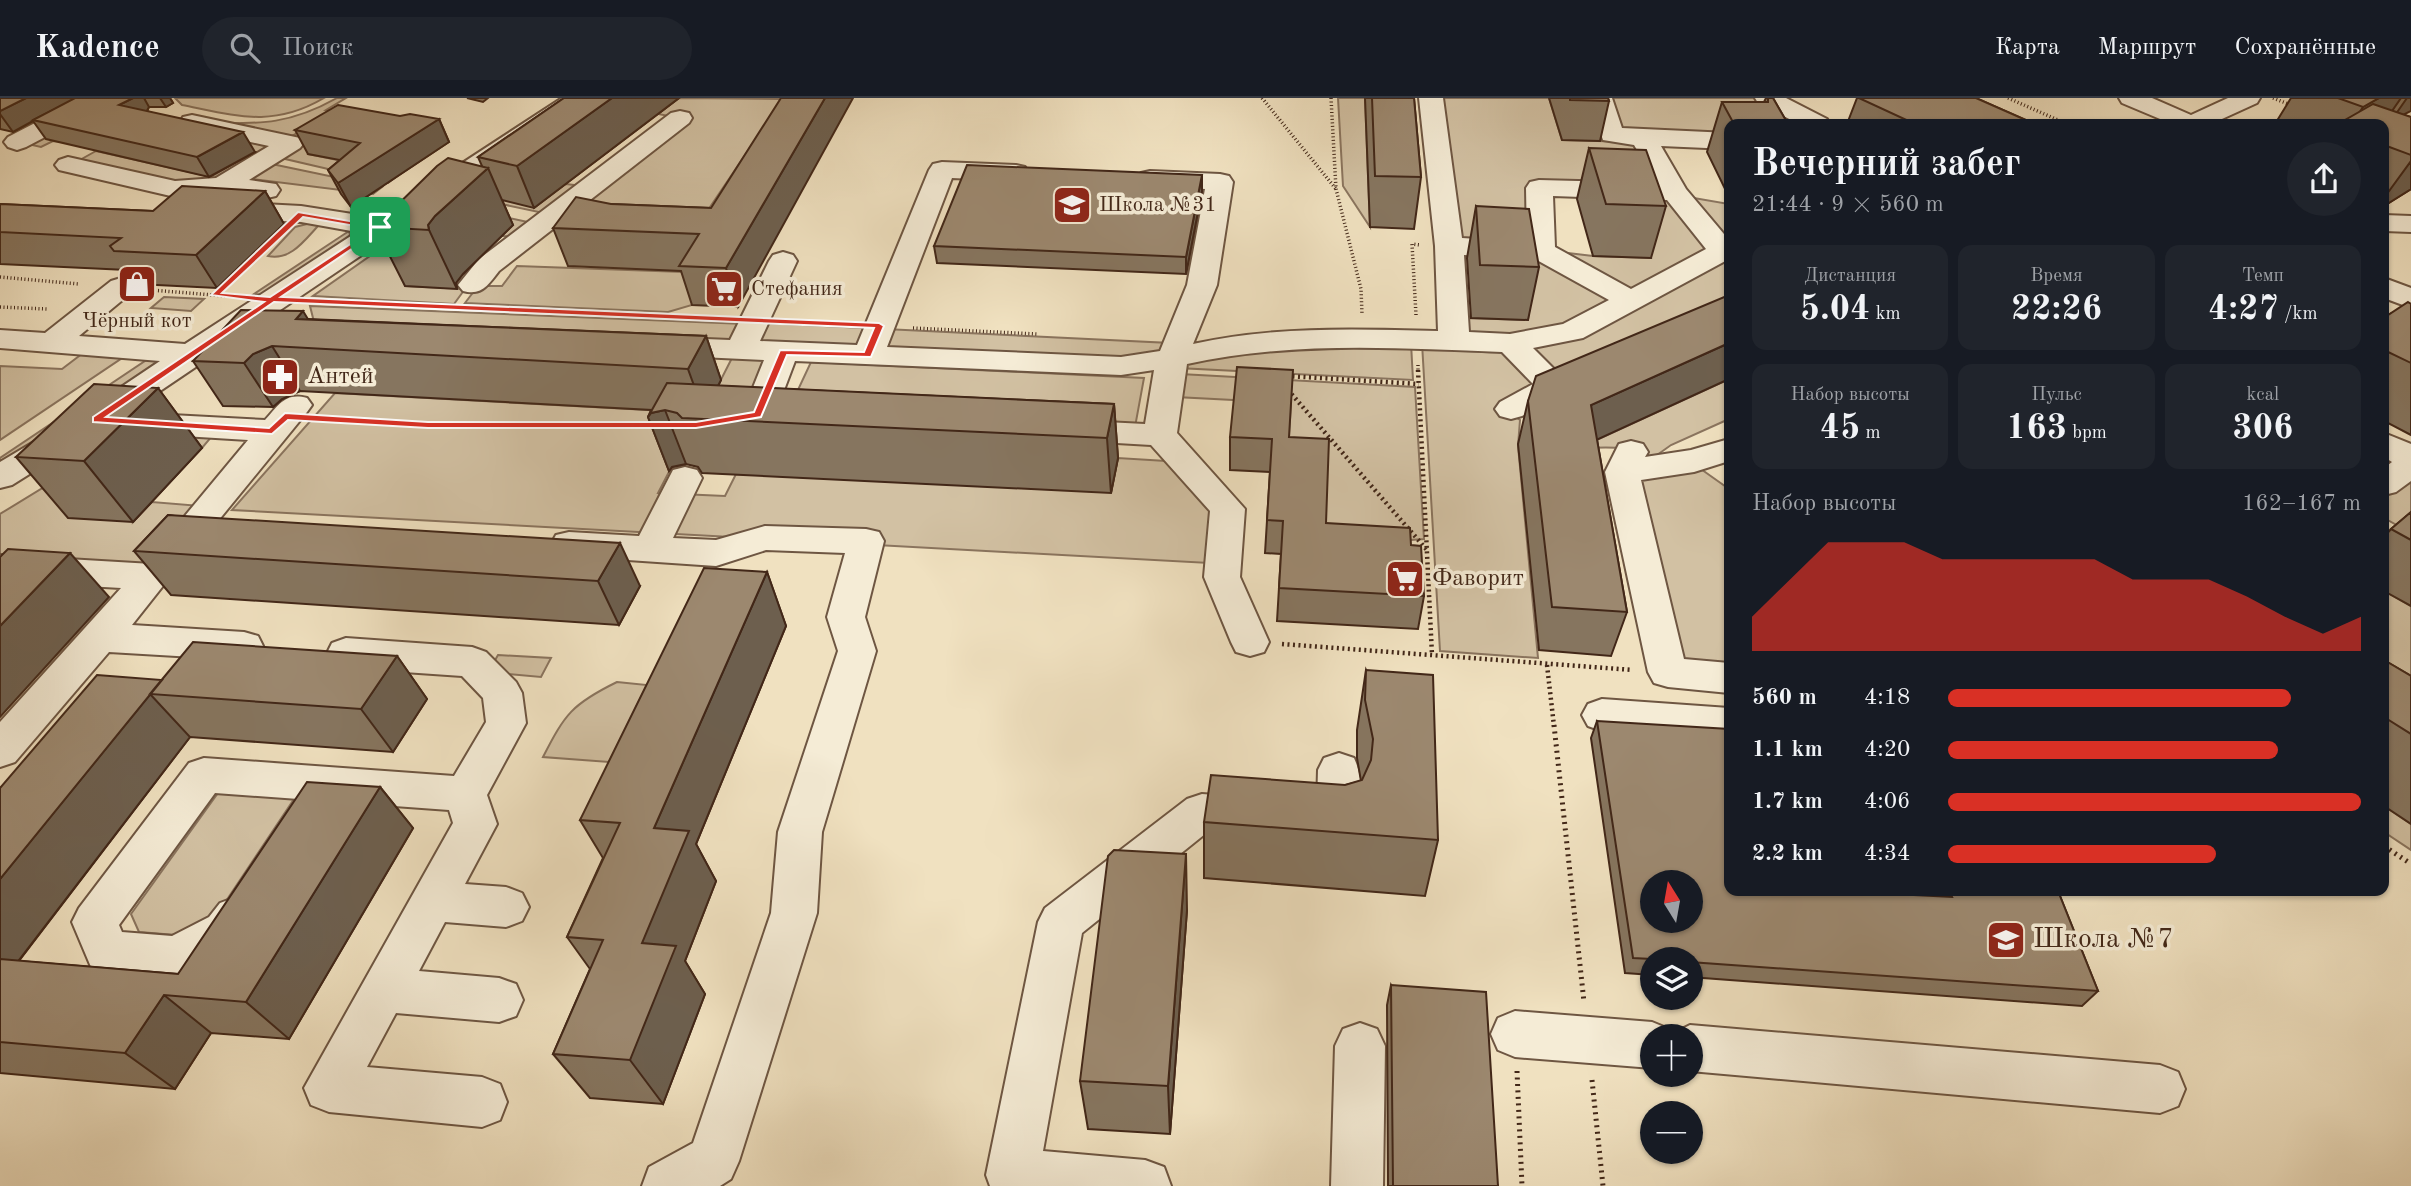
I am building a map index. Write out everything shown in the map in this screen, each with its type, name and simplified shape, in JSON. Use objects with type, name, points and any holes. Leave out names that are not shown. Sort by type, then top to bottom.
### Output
[{"type":"street","points":[[17,142],[101,98]]},
{"type":"street","points":[[423,201],[578,98]]},
{"type":"street","points":[[1431,98],[1449,246],[1454,340]]},
{"type":"street","points":[[1600,98],[1612,135],[1724,141]]},
{"type":"street","points":[[1767,98],[1808,119]]},
{"type":"street","points":[[2131,98],[2196,119]]},
{"type":"street","points":[[2210,119],[2248,98]]},
{"type":"street","points":[[172,118],[291,143]]},
{"type":"street","points":[[467,300],[489,265],[680,118]]},
{"type":"street","points":[[222,186],[315,129]]},
{"type":"street","points":[[1643,138],[1675,192],[1724,247]]},
{"type":"street","points":[[68,165],[175,189],[222,186],[370,208]]},
{"type":"street","points":[[868,355],[942,170],[1040,174]]},
{"type":"street","points":[[1123,178],[1220,182],[1202,285],[1172,358],[1160,435]]},
{"type":"street","points":[[1541,251],[1539,188],[1675,192]]},
{"type":"street","points":[[184,217],[194,208],[301,214],[423,201],[472,204]]},
{"type":"street","points":[[0,477],[96,419],[272,300],[370,208]]},
{"type":"street","points":[[509,213],[546,222],[587,224]]},
{"type":"street","points":[[2389,223],[2411,224]]},
{"type":"street","points":[[1449,246],[1541,251],[1632,301]]},
{"type":"street","points":[[630,345],[1122,366],[1222,347],[1363,337],[1510,343],[1572,332],[1724,250]]},
{"type":"street","points":[[741,350],[783,261]]},
{"type":"street","points":[[54,341],[121,287]]},
{"type":"street","points":[[2389,289],[2411,299]]},
{"type":"street","points":[[2389,311],[2411,318]]},
{"type":"street","points":[[237,324],[284,329]]},
{"type":"street","points":[[0,339],[54,341],[191,354]]},
{"type":"street","points":[[1510,343],[1553,386]]},
{"type":"street","points":[[783,352],[758,415],[814,418]]},
{"type":"street","points":[[1511,409],[1616,357]]},
{"type":"street","points":[[96,419],[284,417]]},
{"type":"street","points":[[0,750],[102,636],[284,417]]},
{"type":"street","points":[[1035,429],[1160,435],[1228,509],[1222,578],[1250,642]]},
{"type":"street","points":[[2389,447],[2411,458]]},
{"type":"street","points":[[1724,458],[1626,462],[1668,672],[1724,678]]},
{"type":"street","points":[[2389,480],[2411,465]]},
{"type":"street","points":[[650,549],[685,478]]},
{"type":"street","points":[[197,523],[238,525]]},
{"type":"street","points":[[540,542],[716,553],[765,538],[866,541],[846,617],[858,651],[800,832],[794,913],[713,1161],[668,1186]]},
{"type":"street","points":[[0,568],[152,577]]},
{"type":"street","points":[[102,636],[472,662],[502,693],[506,723],[465,794],[475,824],[329,1088],[482,1102]]},
{"type":"street","points":[[1602,715],[1724,724]]},
{"type":"street","points":[[1145,1186],[1012,1175],[1061,922],[1202,812],[1338,822],[1339,770]]},
{"type":"street","points":[[256,887],[225,932],[175,957],[108,951],[95,922],[204,775],[312,801],[465,794]]},
{"type":"street","points":[[432,901],[506,907]]},
{"type":"street","points":[[383,990],[499,1000]]},
{"type":"street","points":[[1515,1034],[1640,1044]]},
{"type":"street","points":[[1357,1186],[1360,1046]]},
{"type":"street","points":[[1703,1049],[2160,1089]]},
{"type":"path","points":[[1262,98],[1336,189]]},
{"type":"path","points":[[1331,98],[1336,189],[1361,289],[1363,337]]},
{"type":"path","points":[[2008,98],[2056,119]]},
{"type":"path","points":[[2272,98],[2302,110]]},
{"type":"path","points":[[301,214],[215,295],[272,300],[467,300],[755,320],[1043,334]]},
{"type":"path","points":[[1417,338],[1432,655]]},
{"type":"path","points":[[1276,376],[1419,384]]},
{"type":"path","points":[[1285,386],[1427,550]]},
{"type":"path","points":[[284,417],[428,425],[663,426]]},
{"type":"path","points":[[1250,642],[1668,672]]},
{"type":"path","points":[[1547,665],[1602,1186]]},
{"type":"path","points":[[2389,849],[2411,864]]},
{"type":"path","points":[[1515,1034],[1522,1186]]},
{"type":"shaded area","points":[[135,98],[113,110],[276,145],[213,183],[184,185],[78,161],[96,151],[211,177],[254,152],[53,141],[41,147],[23,143]]},
{"type":"shaded area","points":[[175,98],[324,98],[288,113],[254,117],[182,105]]},
{"type":"shaded area","points":[[337,98],[346,98],[326,110],[335,111],[290,137],[211,123],[276,121],[305,113]]},
{"type":"shaded area","points":[[679,98],[783,99],[708,210],[562,216],[685,119],[658,114]]},
{"type":"shaded area","points":[[1338,98],[1365,98],[1370,227],[1343,186]]},
{"type":"shaded area","points":[[1441,98],[1549,98],[1562,140],[1633,142],[1663,188],[1531,184],[1529,245],[1459,242]]},
{"type":"shaded area","points":[[1611,98],[1758,98],[1799,119],[1724,119],[1724,137],[1623,132]]},
{"type":"shaded area","points":[[316,137],[308,154],[372,167],[368,171],[396,177],[388,183],[281,158]]},
{"type":"shaded area","points":[[267,163],[382,187],[373,194],[252,179],[254,172]]},
{"type":"shaded area","points":[[566,184],[582,186],[548,214],[459,195]]},
{"type":"shaded area","points":[[1671,195],[1716,250],[1631,295],[1551,251],[1651,258],[1632,198]]},
{"type":"shaded area","points":[[1688,197],[1724,203],[1724,241]]},
{"type":"shaded area","points":[[444,204],[537,224],[519,237],[454,233],[406,286],[465,289],[454,304],[313,296]]},
{"type":"shaded area","points":[[311,223],[318,226],[290,253],[268,256],[295,227]]},
{"type":"shaded area","points":[[349,231],[351,239],[266,295],[254,294]]},
{"type":"shaded area","points":[[1537,255],[1620,300],[1567,326],[1508,336],[1463,336],[1467,318],[1528,320]]},
{"type":"shaded area","points":[[1724,258],[1724,299],[1555,374],[1526,347]]},
{"type":"shaded area","points":[[517,266],[711,273],[692,305],[668,312],[465,303],[478,286],[502,286]]},
{"type":"shaded area","points":[[164,297],[204,299],[191,311],[151,308]]},
{"type":"shaded area","points":[[310,306],[745,324],[735,341],[315,326]]},
{"type":"shaded area","points":[[761,323],[1170,343],[1164,354],[1125,359],[751,342]]},
{"type":"shaded area","points":[[1411,343],[1413,380],[1178,368],[1180,361],[1224,351]]},
{"type":"shaded area","points":[[1422,343],[1507,347],[1543,384],[1503,408],[1520,420],[1518,446],[1538,658],[1440,651]]},
{"type":"shaded area","points":[[87,350],[131,352],[0,440],[0,366],[62,369]]},
{"type":"shaded area","points":[[734,354],[778,355],[753,414],[687,437],[658,493],[725,496],[736,474],[1111,492],[1118,458],[1166,461],[1216,512],[1209,563],[232,510],[335,393],[704,413]]},
{"type":"shaded area","points":[[165,355],[135,380],[0,471],[0,458],[151,357]]},
{"type":"shaded area","points":[[811,362],[1144,378],[1135,427],[789,409]]},
{"type":"shaded area","points":[[1180,374],[1415,387],[1424,539],[1396,541],[1323,556],[1287,470],[1291,403],[1176,397]]},
{"type":"shaded area","points":[[1724,381],[1724,421],[1671,445],[1650,460],[1625,449],[1579,448]]},
{"type":"shaded area","points":[[134,432],[213,435],[202,448],[140,444],[133,522],[152,502],[201,506],[147,565],[0,555],[0,514]]},
{"type":"shaded area","points":[[1698,467],[1724,485],[1724,668],[1680,664],[1635,477]]},
{"type":"shaded area","points":[[2411,472],[2411,533],[2389,521],[2389,490]]},
{"type":"shaded area","points":[[2389,594],[2411,606],[2411,730],[2389,717]]},
{"type":"shaded area","points":[[498,655],[551,658],[541,677],[508,674],[494,662]]},
{"type":"shaded area","points":[[617,682],[647,685],[609,762],[543,757],[571,712],[590,697]]},
{"type":"shaded area","points":[[218,793],[294,799],[216,916],[176,935],[139,932],[131,914]]},
{"type":"shaded area","points":[[2389,809],[2411,824],[2411,850],[2389,835]]},
{"type":"building","points":[[0,98],[26,98],[0,111]]},
{"type":"building","points":[[75,98],[133,98],[119,105],[243,132],[197,157],[33,120]]},
{"type":"building","points":[[564,98],[612,98],[517,166],[478,157]]},
{"type":"building","points":[[781,98],[825,98],[726,268],[679,266],[699,234],[553,228],[576,197],[611,204],[711,208]]},
{"type":"building","points":[[1372,98],[1414,98],[1421,177],[1375,176]]},
{"type":"building","points":[[1608,98],[1609,101],[1570,100]]},
{"type":"building","points":[[1768,98],[1773,98],[1785,119],[1731,119],[1722,102],[1768,102]]},
{"type":"building","points":[[1859,98],[1976,98],[2024,119],[1904,119]]},
{"type":"building","points":[[2338,98],[2379,98],[2363,107]]},
{"type":"building","points":[[2373,104],[2411,117],[2411,155],[2389,147],[2389,119],[2347,119]]},
{"type":"building","points":[[338,105],[400,116],[410,114],[439,119],[338,183],[328,170],[360,143],[295,130]]},
{"type":"building","points":[[1589,148],[1646,150],[1666,206],[1606,204]]},
{"type":"building","points":[[448,158],[488,168],[435,216],[428,225],[429,230],[375,227],[437,166]]},
{"type":"building","points":[[967,165],[1202,175],[1186,257],[934,246]]},
{"type":"building","points":[[182,186],[265,191],[196,255],[114,251],[110,246],[121,238],[0,232],[0,204],[153,211]]},
{"type":"building","points":[[1476,206],[1529,209],[1539,267],[1480,265]]},
{"type":"building","points":[[1724,297],[1724,345],[1591,405],[1627,612],[1552,607],[1528,401],[1536,376]]},
{"type":"building","points":[[2408,302],[2411,304],[2411,363],[2389,352],[2389,314]]},
{"type":"building","points":[[241,310],[303,311],[296,319],[706,336],[688,369],[272,346],[253,354],[244,363],[193,361]]},
{"type":"building","points":[[1237,367],[1293,370],[1289,437],[1329,439],[1326,523],[1410,528],[1411,545],[1421,546],[1424,596],[1279,588],[1283,521],[1267,520],[1272,439],[1230,437]]},
{"type":"building","points":[[667,383],[1114,404],[1107,438],[682,418],[677,413],[665,410],[651,413],[648,417]]},
{"type":"building","points":[[94,384],[158,388],[84,461],[16,457]]},
{"type":"building","points":[[2411,512],[2411,540],[2391,529]]},
{"type":"building","points":[[168,515],[620,543],[598,581],[134,551]]},
{"type":"building","points":[[8,549],[70,553],[0,626],[0,557]]},
{"type":"building","points":[[704,568],[767,572],[654,828],[689,831],[642,943],[676,946],[630,1060],[553,1054],[603,940],[567,937],[620,823],[580,820]]},
{"type":"building","points":[[193,642],[397,656],[361,709],[150,694]]},
{"type":"building","points":[[2389,663],[2411,676],[2411,734],[2389,720]]},
{"type":"building","points":[[1366,670],[1433,675],[1438,840],[1204,822],[1211,775],[1345,785],[1362,780],[1371,760],[1373,739],[1365,700]]},
{"type":"building","points":[[97,675],[162,680],[0,879],[0,788]]},
{"type":"building","points":[[1597,721],[1724,729],[1724,896],[2060,896],[2098,991],[1703,963],[1703,947],[1640,947],[1640,958],[1633,958]]},
{"type":"building","points":[[307,782],[380,787],[246,1002],[164,995],[125,1053],[0,1042],[0,959],[178,974]]},
{"type":"building","points":[[1114,850],[1186,854],[1168,1086],[1080,1081],[1108,856]]},
{"type":"building","points":[[1391,985],[1486,992],[1498,1186],[1393,1186]]},
{"type":"place","name":"Школа №31","points":[[1072,205]]},
{"type":"place","name":"Чёрный кот","points":[[137,284]]},
{"type":"place","name":"Стефания","points":[[724,289]]},
{"type":"place","name":"Антей","points":[[280,377]]},
{"type":"place","name":"Фаворит","points":[[1405,579]]},
{"type":"place","name":"Школа №7","points":[[2006,940]]},
{"type":"route","points":[[380,227],[272,300],[237,324],[191,354],[96,419],[272,431],[285,416],[428,425],[696,425],[758,415],[783,352],[868,355],[879,326],[272,300],[215,295],[301,214],[380,227]]}]
